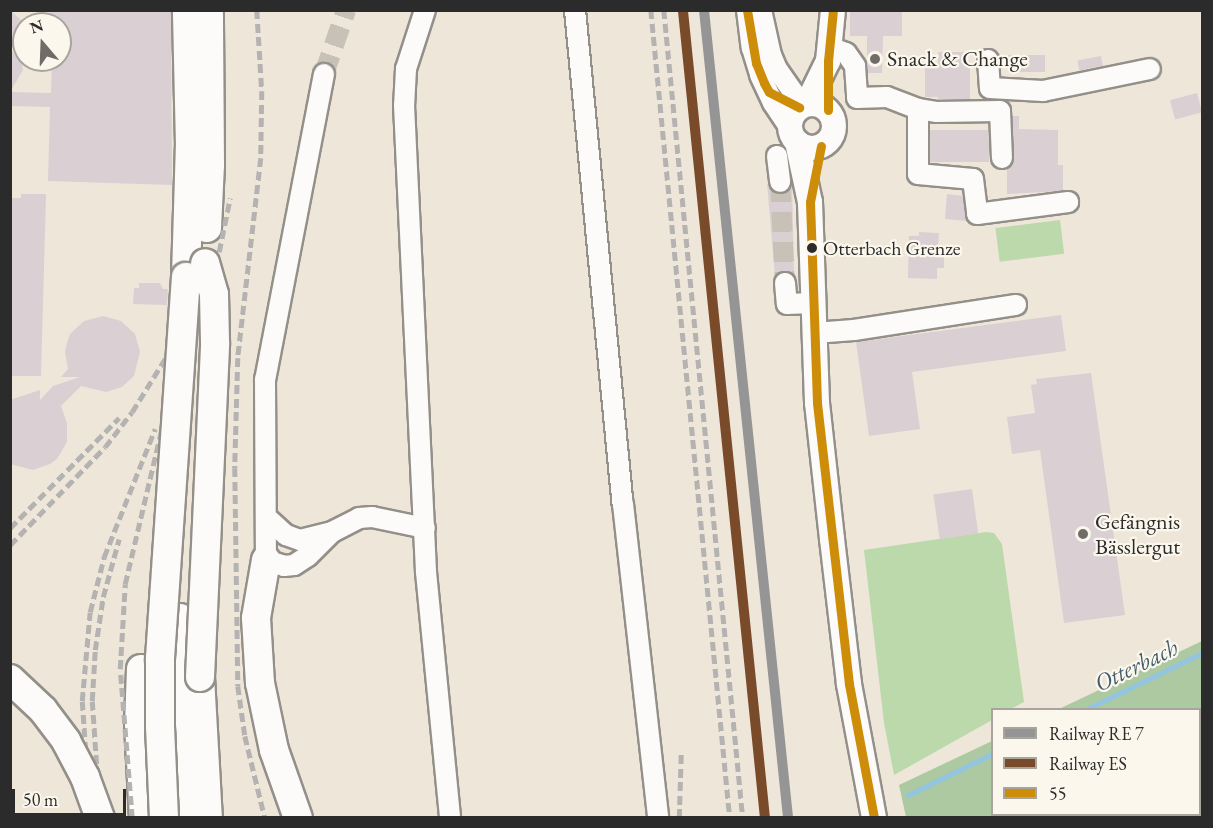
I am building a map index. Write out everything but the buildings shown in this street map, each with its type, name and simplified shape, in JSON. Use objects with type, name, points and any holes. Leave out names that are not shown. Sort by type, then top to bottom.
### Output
[{"type":"highway","points":[[183,818],[179,728],[180,629],[196,270],[187,10]]},
{"type":"highway","points":[[164,818],[160,658],[196,270],[210,165],[209,10]]},
{"type":"highway","points":[[144,818],[139,724],[141,669],[174,318],[196,270]]},
{"type":"highway","points":[[196,270],[214,294],[215,342],[200,677],[208,818]]},
{"type":"highway","points":[[266,560],[256,618],[262,701],[274,750],[298,818]]},
{"type":"highway","points":[[10,679],[38,704],[66,741],[85,777],[99,818]]},
{"type":"main road","points":[[832,10],[830,76],[802,116],[810,202],[817,403],[849,684],[874,818]]},
{"type":"main road","points":[[802,116],[833,119],[834,129],[831,138],[821,146],[806,147],[802,116]]},
{"type":"main road","points":[[810,202],[821,146]]},
{"type":"street","points":[[425,10],[409,58],[404,89],[426,572],[453,813]]},
{"type":"street","points":[[575,10],[623,504],[658,818]]},
{"type":"street","points":[[747,10],[756,63],[769,92],[802,116]]},
{"type":"street","points":[[761,10],[771,55],[777,69],[793,92],[802,116]]},
{"type":"street","points":[[829,54],[846,53],[855,66],[857,99],[887,97],[918,109],[936,112],[1000,111],[1002,158]]},
{"type":"street","points":[[988,60],[991,111]]},
{"type":"street","points":[[990,88],[1043,90],[1150,69]]},
{"type":"street","points":[[294,565],[284,566],[266,560],[264,413],[266,373],[324,74]]},
{"type":"street","points":[[918,109],[918,174],[973,179],[977,214],[1068,201]]},
{"type":"street","points":[[777,156],[780,182]]},
{"type":"street","points":[[785,283],[787,304],[813,303]]},
{"type":"street","points":[[814,333],[855,330],[1016,305]]},
{"type":"street","points":[[266,517],[286,535],[300,540],[332,532]]},
{"type":"street","points":[[262,701],[263,632],[267,602],[275,585],[332,532],[350,521],[365,517],[425,528]]},
{"type":"green space","points":[[1060,220],[1064,254],[1000,262],[995,228]]},
{"type":"green space","points":[[986,532],[994,533],[1002,544],[1024,702],[1013,708],[991,708],[991,721],[894,775],[884,723],[864,550]]},
{"type":"green space","points":[[1202,641],[1202,817],[906,817],[899,785],[991,741],[991,816],[1201,816],[1201,708],[1061,708]]},
{"type":"waterway","name":"Otterbach","points":[[1089,708],[1202,653]]},
{"type":"waterway","name":"Otterbach","points":[[908,795],[991,754]]},
{"type":"tunnel","points":[[324,74],[346,10]]},
{"type":"tunnel","points":[[780,182],[785,283]]},
{"type":"railway","points":[[257,10],[262,91],[261,158],[238,358],[235,468],[238,686],[245,736],[265,818]]},
{"type":"railway","points":[[651,10],[730,818]]},
{"type":"railway","points":[[664,10],[743,818]]},
{"type":"railway","points":[[132,818],[120,669],[125,584],[170,394],[196,330],[219,252],[230,198]]},
{"type":"railway","points":[[10,545],[105,447],[132,412],[186,325]]},
{"type":"railway","points":[[10,528],[119,418]]},
{"type":"railway","points":[[90,818],[82,701],[90,612],[104,557],[155,429]]},
{"type":"railway","points":[[100,818],[92,701],[95,650],[103,597],[119,539]]},
{"type":"railway","points":[[679,818],[681,753]]},
{"type":"transit line","points":[[704,10],[788,818]]},
{"type":"transit line","name":"55","points":[[747,10],[756,63],[764,83],[769,92],[799,107]]},
{"type":"transit line","name":"55","points":[[828,110],[828,61],[833,10]]},
{"type":"transit line","name":"55","points":[[821,146],[810,202],[817,403],[849,684],[874,818]]},
{"type":"rail line","name":"ES","points":[[683,11],[765,818]]},
{"type":"place","name":"Snack & Change","points":[[875,59]]},
{"type":"place","name":"Otterbach Grenze","points":[[812,248]]},
{"type":"place","name":"Gefängnis Bässlergut","points":[[1083,534]]}]
